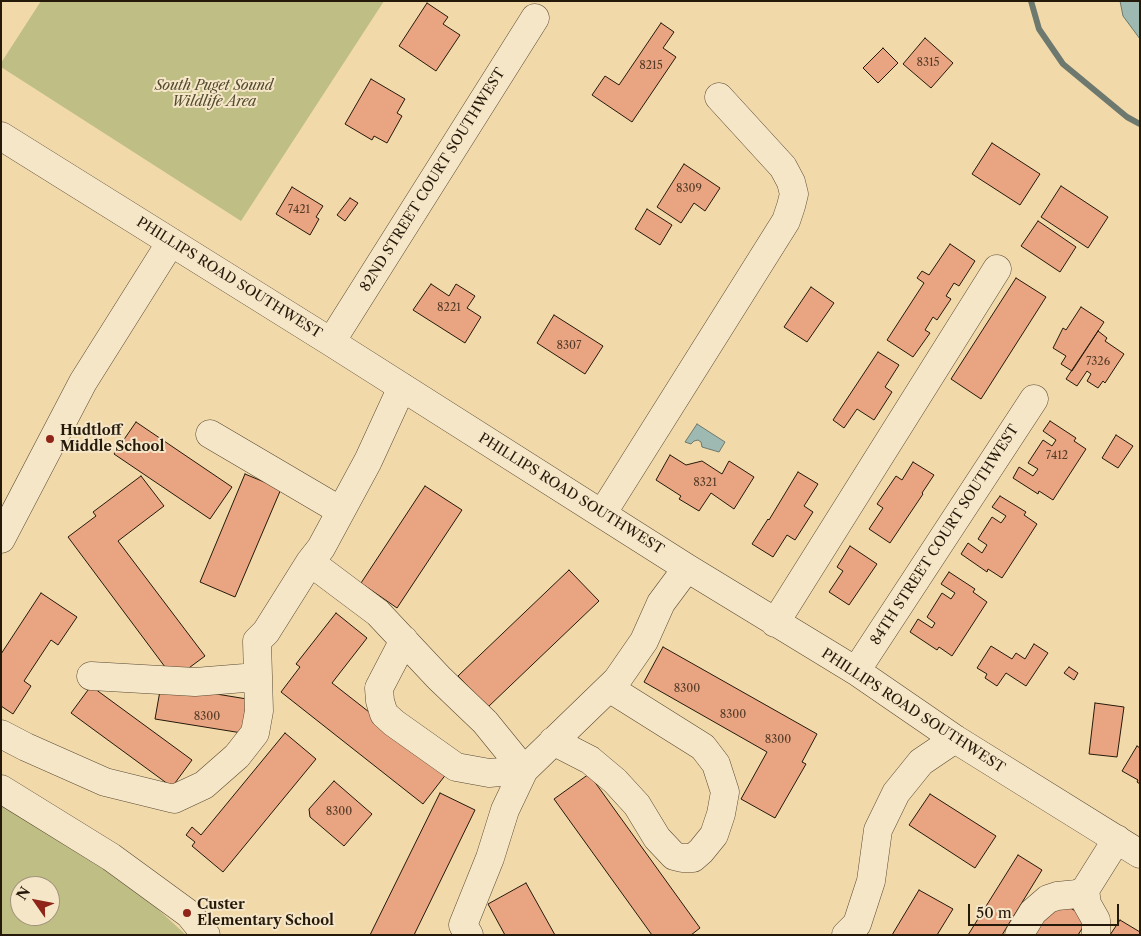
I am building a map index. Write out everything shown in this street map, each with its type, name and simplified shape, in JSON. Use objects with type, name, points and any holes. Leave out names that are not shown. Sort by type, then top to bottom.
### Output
[{"type":"street","name":"82ND STREET COURT SOUTHWEST","points":[[330,342],[535,18]]},
{"type":"street","points":[[602,514],[786,220],[791,206],[794,194],[791,182],[783,166],[719,97]]},
{"type":"street","name":"PHILLIPS ROAD SOUTHWEST","points":[[1,136],[687,568],[856,672],[955,739],[1140,854]]},
{"type":"street","points":[[1,539],[83,382],[171,242]]},
{"type":"street","points":[[775,623],[997,269]]},
{"type":"street","points":[[1,734],[105,782],[174,798],[204,785],[237,756],[255,733],[259,711],[257,642],[266,632],[310,562],[321,548],[368,461],[402,387]]},
{"type":"street","name":"84TH STREET COURT SOUTHWEST","points":[[856,672],[1034,398]]},
{"type":"street","points":[[210,434],[341,511]]},
{"type":"street","points":[[310,562],[378,613],[439,678],[485,722],[524,770]]},
{"type":"street","points":[[469,935],[463,924],[490,858],[505,810],[524,770],[617,680],[644,641],[661,604],[687,568]]},
{"type":"street","points":[[404,640],[379,688],[384,714],[456,767],[489,773],[524,770]]},
{"type":"street","points":[[91,676],[195,682],[257,677]]},
{"type":"street","points":[[553,741],[590,760],[615,781],[637,805],[657,838],[674,856],[693,858],[701,851],[714,835],[726,792],[716,764],[703,747],[609,688]]},
{"type":"street","points":[[846,935],[857,924],[871,881],[878,830],[896,792],[921,762],[955,739]]},
{"type":"street","points":[[1,789],[111,857],[189,914],[206,935]]},
{"type":"street","points":[[1019,935],[1033,912],[1048,899],[1054,896],[1077,894],[1085,890],[1117,839]]},
{"type":"street","points":[[1085,890],[1087,904],[1096,920],[1096,935]]},
{"type":"green space","name":"South Puget Sound Wildlife Area","points":[[41,1],[384,1],[241,221],[1,67],[1,63]]},
{"type":"green space","points":[[1,804],[136,889],[186,935],[1,935]]},
{"type":"water","points":[[1120,1],[1140,1],[1140,39],[1123,16]]},
{"type":"water","points":[[697,424],[725,442],[719,452],[702,447],[701,442],[698,440],[691,444],[685,442]]},
{"type":"building","points":[[427,3],[448,17],[443,24],[460,35],[436,71],[399,46]]},
{"type":"building","points":[[661,23],[674,32],[663,48],[676,57],[632,122],[592,95],[605,76],[619,85]]},
{"type":"building","points":[[925,38],[953,63],[931,88],[903,64]]},
{"type":"building","points":[[883,48],[898,63],[878,83],[863,68]]},
{"type":"building","points":[[371,79],[405,99],[397,113],[402,116],[387,143],[374,136],[372,140],[345,124]]},
{"type":"building","points":[[992,143],[1040,174],[1020,205],[972,174]]},
{"type":"building","points":[[684,164],[720,188],[705,211],[694,203],[681,223],[657,207]]},
{"type":"building","points":[[1061,186],[1108,217],[1088,248],[1041,217]]},
{"type":"building","points":[[292,187],[323,206],[316,217],[319,219],[310,235],[276,214]]},
{"type":"building","points":[[350,198],[358,203],[345,221],[337,215]]},
{"type":"building","points":[[647,209],[672,225],[660,245],[635,229]]},
{"type":"building","points":[[1038,221],[1076,247],[1060,272],[1021,246]]},
{"type":"building","points":[[950,244],[975,261],[959,286],[954,283],[946,296],[951,299],[937,320],[933,317],[925,330],[930,333],[913,357],[887,340],[924,283],[917,278],[922,271],[929,275]]},
{"type":"building","points":[[1016,278],[1046,297],[981,399],[951,379]]},
{"type":"building","points":[[431,284],[449,296],[456,284],[475,296],[467,308],[481,317],[465,343],[413,310]]},
{"type":"building","points":[[811,287],[834,303],[807,342],[784,327]]},
{"type":"building","points":[[1081,307],[1104,322],[1072,371],[1061,364],[1066,356],[1053,348],[1063,328],[1066,330]]},
{"type":"building","points":[[554,315],[603,346],[585,374],[537,343]]},
{"type":"building","points":[[1098,331],[1107,338],[1105,341],[1124,354],[1105,383],[1103,381],[1098,388],[1087,381],[1091,374],[1087,371],[1077,386],[1066,379]]},
{"type":"building","points":[[878,352],[899,365],[885,387],[892,392],[874,420],[857,409],[844,428],[833,420]]},
{"type":"building","points":[[1050,421],[1076,438],[1074,441],[1086,449],[1053,500],[1039,491],[1038,494],[1013,478],[1019,467],[1033,476],[1038,469],[1028,463],[1043,440],[1052,446],[1056,440],[1043,431]]},
{"type":"building","points":[[136,422],[232,487],[210,519],[114,454]]},
{"type":"building","points":[[1116,435],[1133,446],[1118,468],[1102,458]]},
{"type":"building","points":[[670,455],[686,465],[702,461],[722,474],[729,461],[754,477],[734,509],[711,493],[699,511],[679,499],[681,496],[656,480]]},
{"type":"building","points":[[913,462],[934,475],[890,543],[869,529],[883,508],[877,504],[896,476],[902,480]]},
{"type":"building","points":[[798,472],[818,484],[804,506],[813,512],[795,540],[787,535],[773,557],[752,544]]},
{"type":"building","points":[[245,474],[281,489],[235,597],[200,582]]},
{"type":"building","points":[[141,476],[164,506],[118,541],[205,656],[174,679],[68,537],[96,516],[93,512]]},
{"type":"building","points":[[425,486],[462,510],[397,608],[361,583]]},
{"type":"building","points":[[1000,496],[1026,512],[1024,515],[1037,524],[1002,578],[988,569],[987,572],[961,554],[968,543],[982,553],[987,545],[978,539],[992,517],[1001,523],[1006,516],[992,507]]},
{"type":"building","points":[[850,546],[877,564],[849,605],[829,592],[843,571],[837,567]]},
{"type":"building","points":[[569,570],[599,601],[488,707],[458,676]]},
{"type":"building","points":[[949,572],[975,589],[973,592],[987,602],[952,656],[939,647],[937,650],[910,632],[918,619],[932,628],[935,623],[927,617],[942,593],[951,599],[955,593],[941,584]]},
{"type":"building","points":[[41,593],[77,617],[58,645],[51,640],[24,681],[31,686],[13,714],[1,706],[1,654]]},
{"type":"building","points":[[336,613],[367,638],[332,683],[447,773],[423,804],[281,692],[300,667],[296,664]]},
{"type":"building","points":[[1034,644],[1048,653],[1026,686],[1006,673],[997,686],[985,678],[987,674],[977,668],[991,646],[1012,659],[1016,653],[1025,659]]},
{"type":"building","points":[[663,647],[817,734],[802,762],[806,764],[775,818],[741,799],[767,752],[644,682]]},
{"type":"building","points":[[1069,667],[1078,673],[1074,680],[1064,673]]},
{"type":"building","points":[[161,685],[247,699],[242,733],[155,719]]},
{"type":"building","points":[[91,686],[192,760],[172,787],[71,713]]},
{"type":"building","points":[[1095,703],[1124,707],[1117,757],[1089,754]]},
{"type":"building","points":[[285,733],[316,759],[223,872],[192,846],[195,842],[186,835],[192,827],[201,835]]},
{"type":"building","points":[[1137,746],[1140,748],[1140,784],[1137,782],[1138,780],[1122,771]]},
{"type":"building","points":[[589,774],[700,928],[691,935],[652,935],[554,799]]},
{"type":"building","points":[[334,781],[372,814],[344,846],[310,817],[309,809]]},
{"type":"building","points":[[440,793],[475,810],[414,935],[370,935]]},
{"type":"building","points":[[930,794],[996,836],[975,868],[909,825]]},
{"type":"building","points":[[1018,855],[1042,870],[1002,935],[968,935]]},
{"type":"building","points":[[526,883],[555,935],[505,935],[488,904]]},
{"type":"building","points":[[919,890],[953,909],[937,935],[892,935]]},
{"type":"building","points":[[1053,897],[1088,919],[1078,935],[1029,935]]},
{"type":"building","points":[[1120,920],[1140,932],[1140,935],[1110,935]]},
{"type":"waterway","points":[[1031,1],[1039,29],[1063,64],[1127,117],[1140,124]]},
{"type":"place","name":"Hudtloff Middle School","points":[[50,439]]},
{"type":"place","name":"Custer Elementary School","points":[[187,913]]}]
